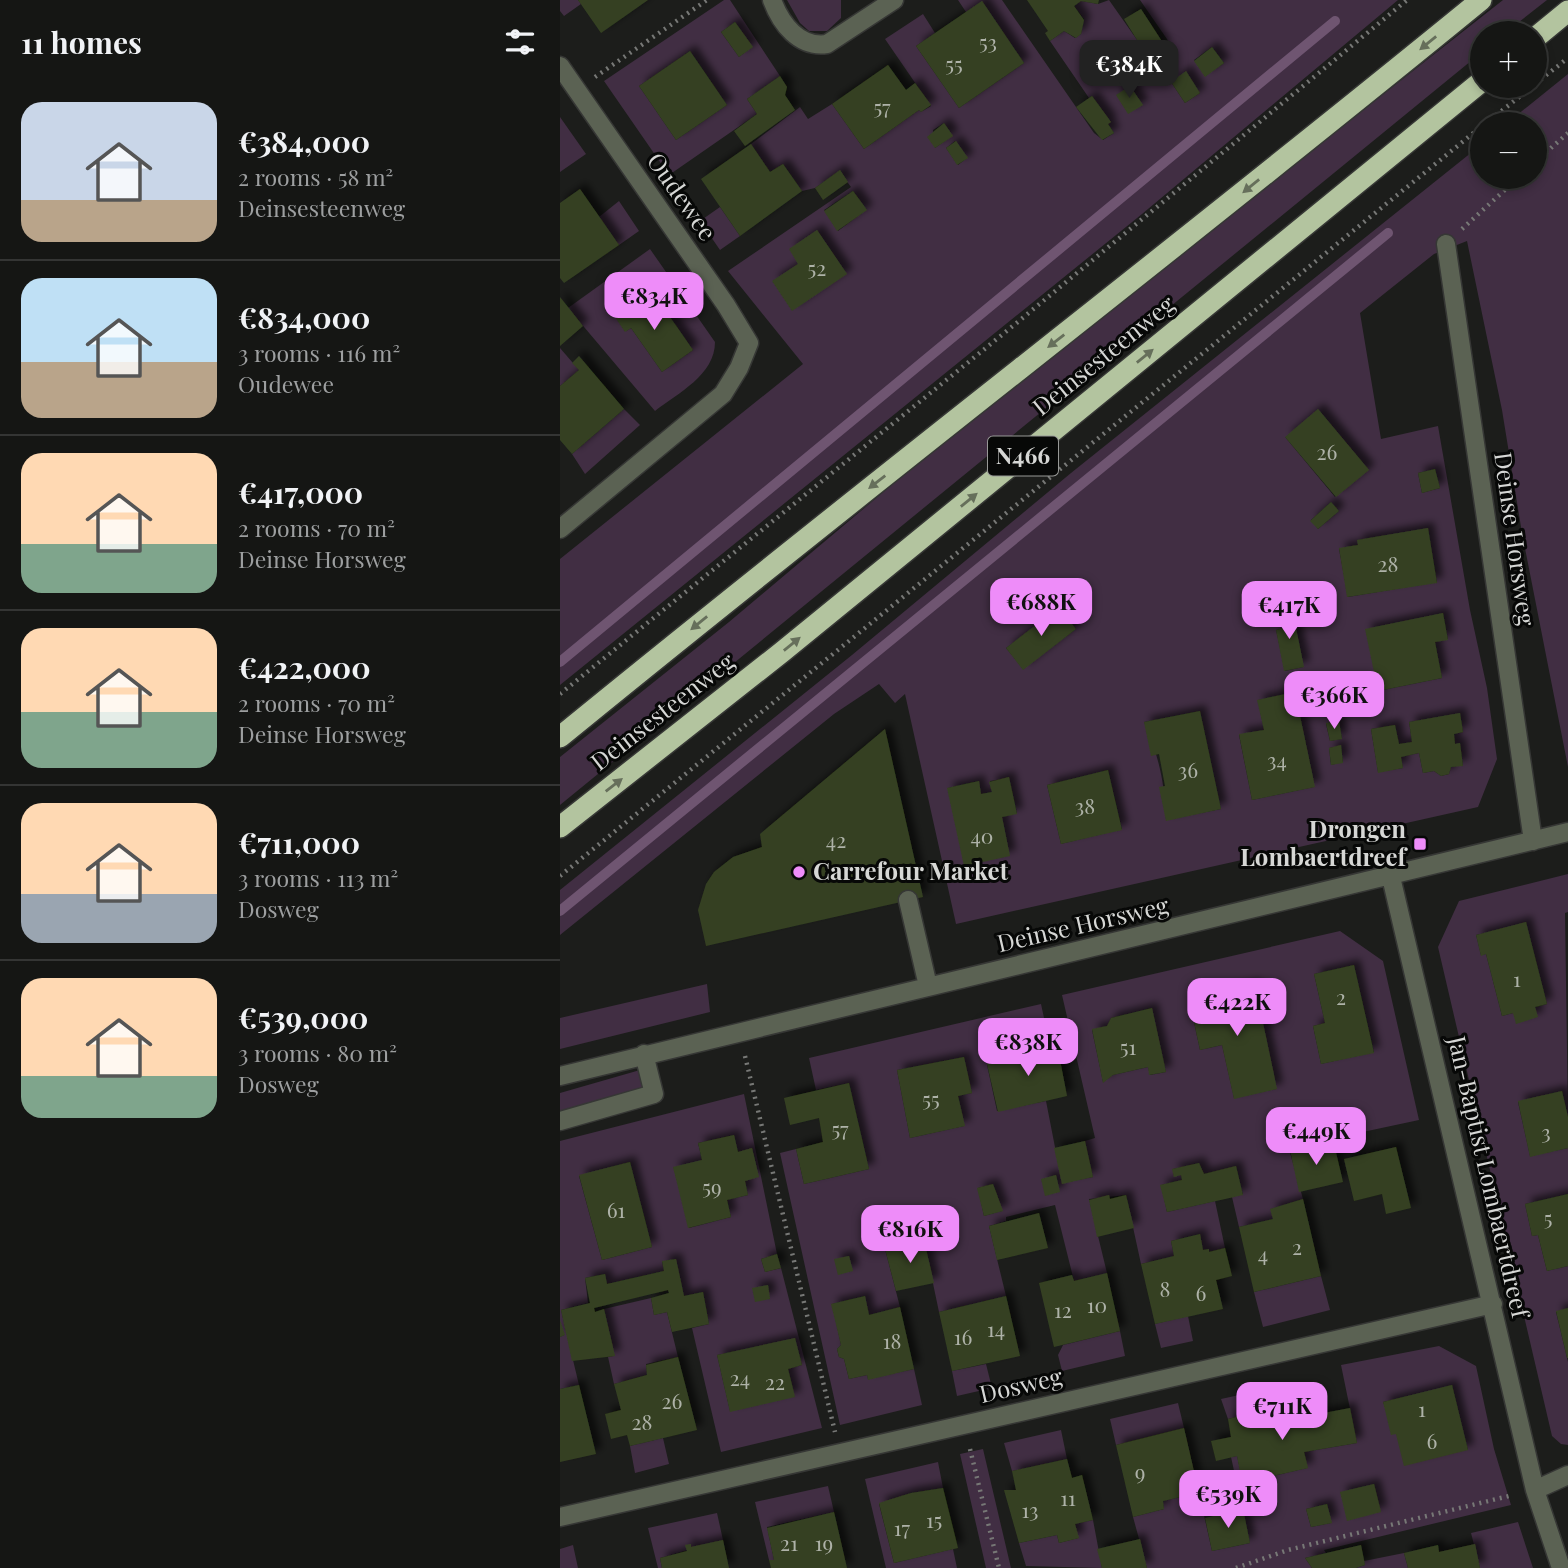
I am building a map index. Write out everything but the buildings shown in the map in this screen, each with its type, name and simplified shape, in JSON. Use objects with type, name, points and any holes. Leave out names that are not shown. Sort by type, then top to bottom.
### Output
[{"type":"highway","name":"Deinsesteenweg","points":[[560,737],[732,596],[1139,276],[1481,0]]},
{"type":"highway","points":[[1547,28],[1568,11]]},
{"type":"highway","name":"Deinsesteenweg","points":[[560,827],[803,635],[1470,91]]},
{"type":"street","points":[[772,0],[786,27],[798,38],[815,46],[827,44],[880,3]]},
{"type":"street","name":"Oudewee","points":[[560,66],[750,343],[723,394],[560,529]]},
{"type":"street","name":"Deinse Horsweg","points":[[1446,244],[1532,841]]},
{"type":"street","name":"Deinse Horsweg","points":[[560,1076],[1568,832]]},
{"type":"street","name":"Jan-Baptist Lombaertdreef","points":[[1391,877],[1535,1490],[1561,1568]]},
{"type":"street","points":[[908,900],[928,986]]},
{"type":"street","points":[[560,1121],[654,1094],[644,1054]]},
{"type":"street","name":"Dosweg","points":[[560,1517],[1493,1304]]},
{"type":"street","points":[[1535,1490],[1568,1475]]},
{"type":"path","points":[[577,89],[707,0]]},
{"type":"path","points":[[560,694],[1408,0]]},
{"type":"path","points":[[1547,75],[1568,58]]},
{"type":"path","points":[[1500,112],[1518,98]]},
{"type":"path","points":[[1547,151],[1568,133]]},
{"type":"path","points":[[560,876],[1470,136]]},
{"type":"path","points":[[1446,244],[1505,189]]},
{"type":"path","points":[[739,1031],[839,1452]]},
{"type":"path","points":[[964,1424],[999,1568]]},
{"type":"path","points":[[1236,1568],[1288,1550],[1535,1490]]},
{"type":"shaded area","points":[[560,0],[578,0],[581,4],[564,16],[560,11]]},
{"type":"shaded area","points":[[724,0],[730,0],[780,76],[747,99],[757,114],[669,175],[604,81]],"holes":[[[735,22],[752,47],[739,57],[721,32]],[[690,51],[727,105],[676,140],[639,86]]]},
{"type":"shaded area","points":[[787,0],[841,0],[841,18],[827,31],[809,31],[800,23]]},
{"type":"shaded area","points":[[958,0],[1002,0],[1094,133],[1103,140],[1114,133],[1108,124],[1110,122],[1092,96],[1089,98],[1050,41],[1064,31],[1075,38],[1081,34],[1084,19],[1074,6],[1081,1],[1098,4],[1109,0],[1142,47],[1148,44],[1155,53],[1169,42],[1140,0],[1398,0],[1142,214],[560,685],[560,559],[803,364],[728,271],[851,187],[839,171],[815,188],[802,191],[783,164],[770,172],[751,144],[800,107],[808,119],[832,104],[864,149],[919,110],[921,112],[931,106],[885,39],[923,14],[935,33],[916,46],[959,108],[1024,63],[982,2],[966,12]],"holes":[[[1212,47],[1224,63],[1205,76],[1194,60]],[[1186,72],[1200,93],[1185,103],[1171,82]],[[944,123],[952,136],[935,148],[933,130]],[[955,141],[967,158],[958,165],[946,148]],[[853,191],[866,210],[838,231],[824,210]]]},
{"type":"shaded area","points":[[1503,0],[1547,0],[1520,21],[1476,21]]},
{"type":"shaded area","points":[[1470,26],[1470,62],[560,805],[560,757],[729,622],[957,430]]},
{"type":"shaded area","points":[[1568,74],[1568,767],[1522,533],[1502,410],[1467,241],[1434,254],[1360,313],[1381,439],[1438,426],[1470,610],[1487,688],[1497,759],[1478,807],[956,924],[905,694],[895,703],[879,684],[834,714],[560,935],[560,890],[852,655],[1071,473],[1470,154],[1470,189],[1547,189],[1547,112],[1521,112],[1538,98],[1547,98],[1547,91]],"holes":[[[1285,437],[1368,470],[1335,497]],[[1435,469],[1440,488],[1422,493],[1418,473]],[[1331,502],[1339,511],[1318,529],[1311,520]],[[1428,529],[1437,582],[1348,597],[1339,549],[1358,545],[1358,540]],[[1291,604],[1303,667],[1285,671],[1276,630],[1284,628],[1280,607]],[[1060,607],[1076,629],[1023,669],[1006,648]],[[1443,613],[1448,639],[1435,642],[1442,678],[1378,691]],[[1295,692],[1314,787],[1252,800],[1239,735],[1264,730],[1258,700]],[[1200,711],[1221,809],[1166,820],[1163,782],[1144,722]],[[1460,714],[1463,732],[1454,734],[1455,744],[1460,744],[1463,765],[1451,767],[1449,774],[1441,776],[1434,771],[1423,773],[1419,753],[1401,757],[1403,768],[1378,772],[1371,729],[1395,725],[1399,744],[1412,742],[1409,722]],[[1339,721],[1342,739],[1330,741],[1326,724]],[[1341,746],[1343,762],[1331,765],[1329,748]],[[1108,770],[1122,829],[1061,844],[1047,785]],[[1009,778],[1017,813],[1002,817],[948,788],[978,781],[981,794],[992,792],[990,781]]]},
{"type":"shaded area","points":[[560,117],[586,154],[560,172]]},
{"type":"shaded area","points":[[619,201],[639,231],[619,245],[599,217]]},
{"type":"shaded area","points":[[720,207],[740,236],[720,250],[700,221]]},
{"type":"shaded area","points":[[650,249],[715,342],[713,354],[709,364],[694,382],[655,411],[568,308]],"holes":[[[661,304],[693,350],[662,372],[631,328],[625,332]]]},
{"type":"shaded area","points":[[560,348],[579,370],[560,386]]},
{"type":"shaded area","points":[[624,409],[640,425],[585,474],[572,454]]},
{"type":"shaded area","points":[[1568,874],[1568,912],[1565,913],[1568,1117],[1562,1091],[1518,1102],[1530,1156],[1568,1148],[1568,1194],[1525,1204],[1532,1236],[1538,1235],[1547,1271],[1568,1266],[1568,1308],[1556,1312],[1568,1362],[1568,1445],[1561,1444],[1552,1436],[1438,947],[1459,901]],"holes":[[[1526,923],[1547,1004],[1502,1016],[1486,954],[1481,955],[1476,935]]]},
{"type":"shaded area","points":[[1340,931],[1383,961],[1419,1120],[1330,1139],[1325,1121],[1306,1125],[1310,1144],[1289,1149],[1303,1199],[1271,1209],[1273,1219],[1239,1227],[1232,1197],[1243,1194],[1236,1167],[1204,1174],[1198,1163],[1173,1169],[1174,1176],[1181,1175],[1182,1180],[1161,1185],[1167,1212],[1215,1201],[1225,1248],[1209,1252],[1208,1249],[1203,1250],[1199,1234],[1171,1241],[1174,1256],[1141,1264],[1126,1195],[1089,1199],[1107,1273],[1074,1281],[1055,1205],[1006,1217],[1006,1221],[989,1226],[1006,1296],[939,1312],[923,1236],[885,1249],[900,1307],[869,1315],[864,1296],[832,1304],[841,1345],[837,1349],[839,1357],[844,1359],[849,1379],[867,1375],[868,1379],[914,1369],[922,1405],[840,1425],[780,1153],[796,1149],[804,1184],[869,1169],[849,1083],[816,1090],[809,1058],[1041,1004],[1049,1041],[1029,1046],[1030,1055],[987,1065],[997,1111],[1046,1101],[1062,1183],[1093,1177],[1085,1141],[1095,1138],[1062,995]],"holes":[[[1354,965],[1374,1052],[1321,1064],[1313,1026],[1325,1023],[1314,974]],[[1255,985],[1276,1089],[1234,1098],[1222,1045],[1200,1050],[1189,999]],[[1151,1008],[1166,1072],[1150,1075],[1148,1067],[1113,1075],[1103,1082],[1092,1030],[1107,1026],[1111,1018]],[[964,1057],[972,1093],[958,1096],[964,1126],[910,1138],[897,1070]],[[993,1184],[1002,1211],[984,1216],[978,1188]]]},
{"type":"shaded area","points":[[707,984],[710,1012],[560,1049],[560,1018]]},
{"type":"shaded area","points":[[647,1068],[654,1094],[560,1121],[560,1093]]},
{"type":"shaded area","points":[[744,1094],[777,1254],[761,1259],[765,1272],[781,1268],[822,1428],[721,1452],[692,1328],[709,1324],[703,1292],[684,1296],[675,1259],[662,1262],[664,1271],[607,1284],[604,1274],[585,1278],[588,1303],[561,1310],[579,1385],[560,1389],[560,1337],[564,1335],[560,1322],[560,1141]],"holes":[[[733,1135],[738,1152],[752,1149],[745,1181],[748,1195],[727,1200],[731,1217],[689,1228],[702,1160],[698,1143]],[[630,1162],[652,1247],[602,1260],[579,1176]],[[795,1339],[802,1365],[788,1369],[730,1411],[717,1355]]]},
{"type":"shaded area","points":[[1321,1276],[1330,1310],[1263,1327],[1254,1292]]},
{"type":"shaded area","points":[[651,1298],[654,1315],[667,1312],[678,1357],[646,1364],[647,1375],[614,1384],[608,1357],[614,1356],[604,1309]]},
{"type":"shaded area","points":[[1188,1316],[1193,1341],[1161,1348],[1155,1324]]},
{"type":"shaded area","points":[[1120,1331],[1125,1356],[1062,1371],[1058,1355],[1063,1345]]},
{"type":"shaded area","points":[[1439,1346],[1476,1366],[1494,1449],[1511,1505],[1324,1550],[1326,1553],[1305,1558],[1312,1568],[1147,1568],[1133,1517],[1164,1509],[1163,1501],[1199,1493],[1212,1551],[1250,1543],[1231,1457],[1237,1456],[1243,1483],[1307,1468],[1304,1452],[1357,1443],[1341,1365]],"holes":[[[1452,1386],[1468,1450],[1396,1434],[1383,1402]],[[1327,1504],[1331,1523],[1311,1527],[1306,1509]]]},
{"type":"shaded area","points":[[986,1364],[992,1388],[957,1396],[952,1371]]},
{"type":"shaded area","points":[[1293,1383],[1301,1416],[1266,1424],[1260,1411],[1228,1419],[1221,1399]]},
{"type":"shaded area","points":[[1178,1403],[1184,1428],[1116,1445],[1110,1419]]},
{"type":"shaded area","points":[[1061,1430],[1067,1459],[1012,1471],[1004,1443]]},
{"type":"shaded area","points":[[663,1438],[669,1464],[635,1473],[630,1446]]},
{"type":"shaded area","points":[[983,1449],[1011,1568],[986,1568],[960,1454]]},
{"type":"shaded area","points":[[938,1462],[943,1488],[911,1493],[879,1504],[894,1563],[953,1549],[957,1568],[886,1568],[865,1479]]},
{"type":"shaded area","points":[[828,1486],[834,1512],[767,1527],[774,1560],[769,1560],[755,1502]]},
{"type":"shaded area","points":[[717,1513],[723,1540],[660,1558],[662,1568],[658,1568],[648,1528]]},
{"type":"shaded area","points":[[1093,1520],[1102,1568],[1026,1566],[1019,1543],[1057,1535],[1059,1543],[1078,1538],[1075,1524]]},
{"type":"shaded area","points":[[1518,1522],[1533,1568],[1480,1568],[1471,1533]]},
{"type":"shaded area","points":[[573,1545],[578,1568],[560,1568],[560,1549]]},
{"type":"shaded area","points":[[1404,1553],[1408,1568],[1356,1568],[1365,1565],[1364,1561]]},
{"type":"waterway","points":[[560,662],[1335,21]]},
{"type":"waterway","points":[[560,911],[1388,233]]},
{"type":"place","name":"Drongen Lombaertdreef","points":[[1420,844]]},
{"type":"place","name":"Carrefour Market","points":[[799,872]]}]
